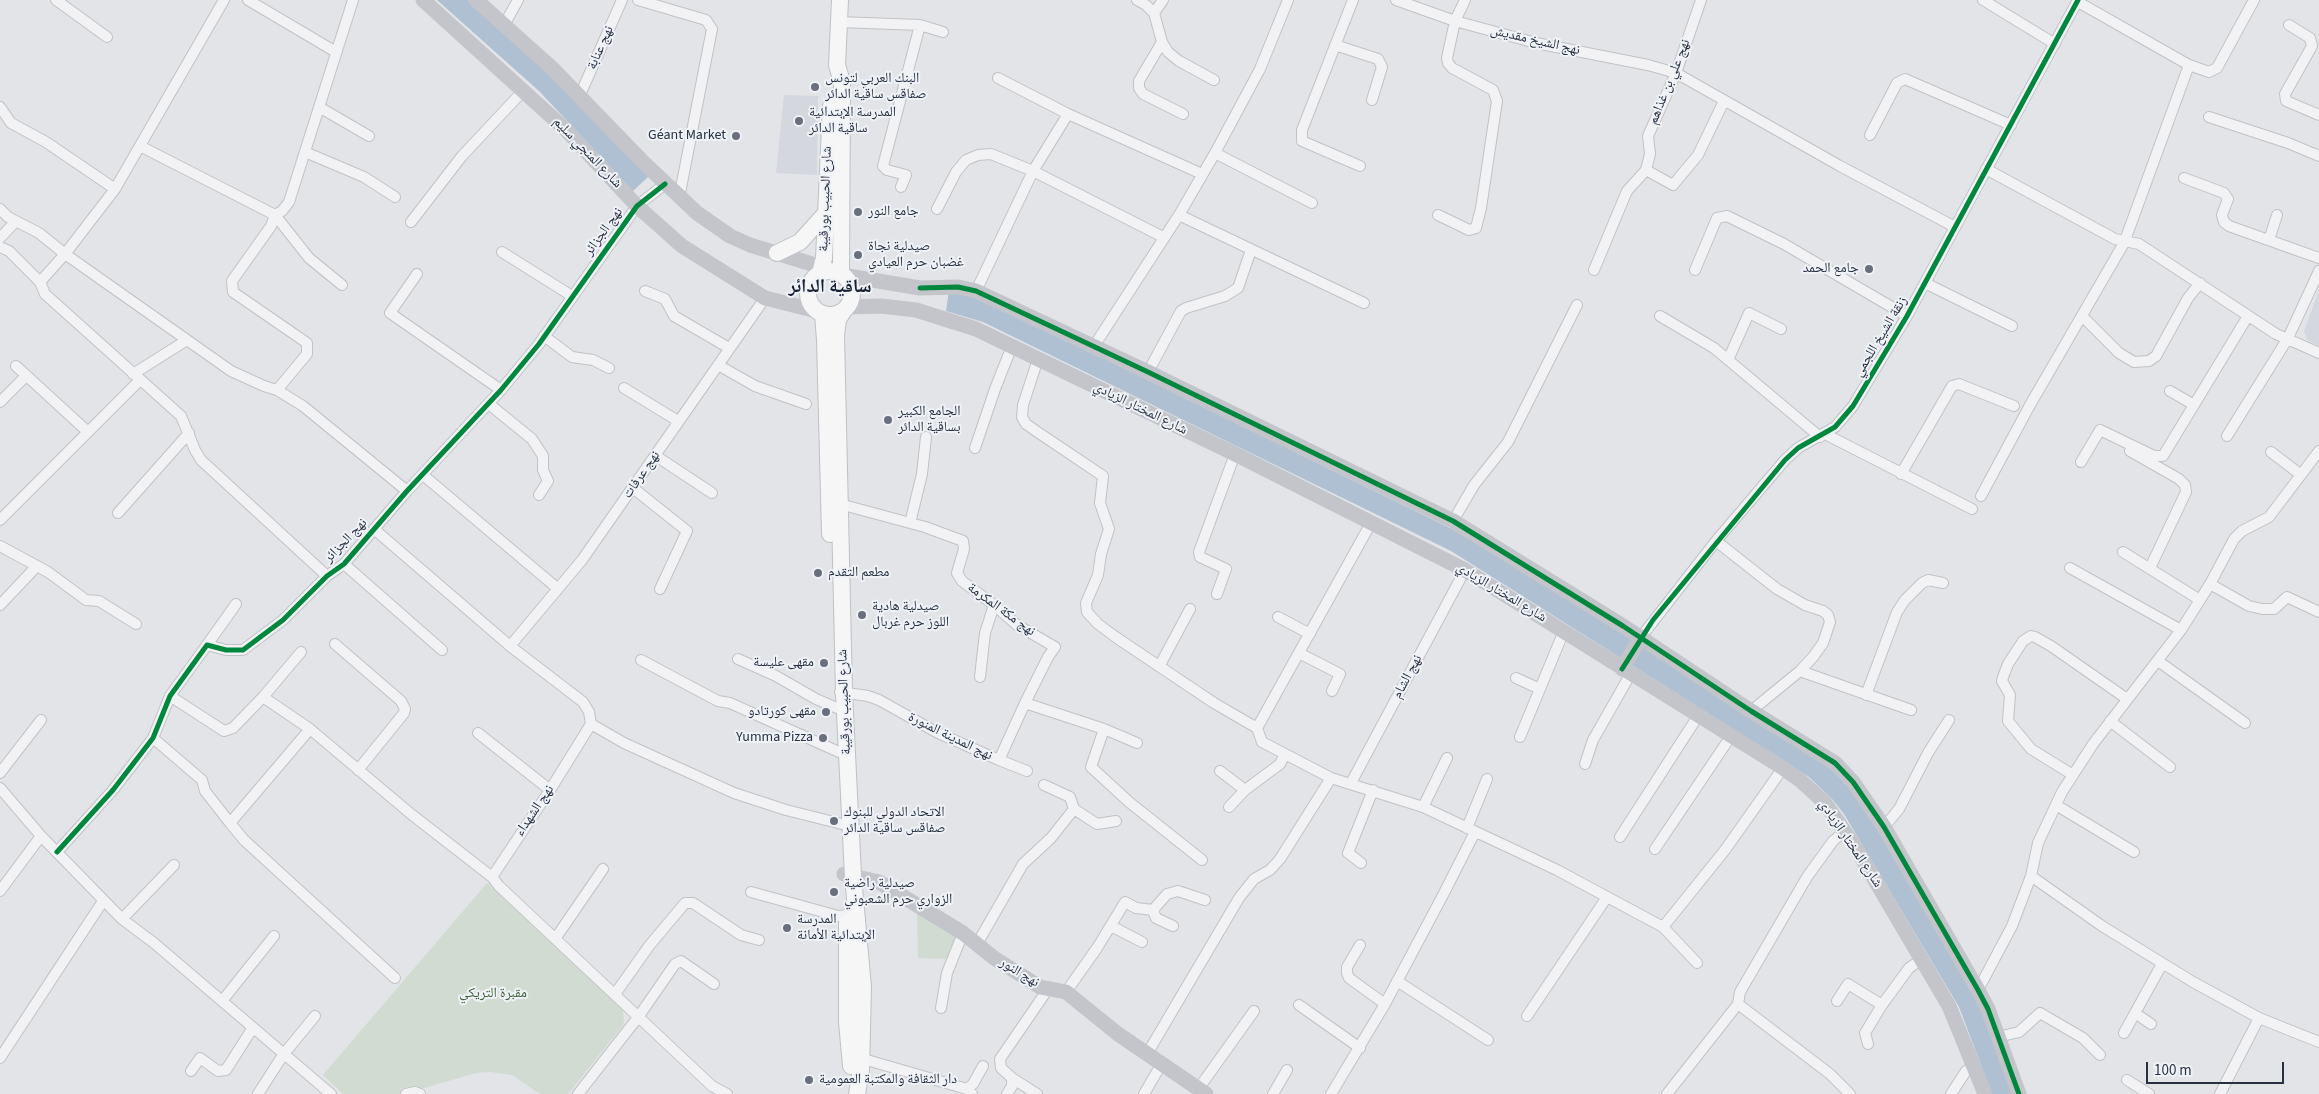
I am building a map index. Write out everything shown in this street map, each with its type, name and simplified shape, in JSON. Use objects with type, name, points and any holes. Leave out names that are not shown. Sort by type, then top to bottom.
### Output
[{"type":"main road","name":"شارع المنجي سليم","points":[[423,0],[565,129],[637,206],[682,246],[765,298],[820,312]]},
{"type":"main road","points":[[476,0],[580,95],[665,184],[697,213],[730,236],[812,264],[820,274]]},
{"type":"main road","name":"شارع الحبيب بورقيبة","points":[[820,274],[824,258],[832,80],[837,65],[840,0]]},
{"type":"main road","name":"شارع الحبيب بورقيبة","points":[[837,65],[842,82],[841,274]]},
{"type":"main road","points":[[777,253],[800,242],[825,214]]},
{"type":"main road","name":"شارع الحبيب بورقيبة","points":[[834,503],[836,335],[838,320],[852,292],[849,282],[841,274],[831,271],[820,274],[811,282],[808,292],[810,303],[820,312],[825,340],[834,503],[848,875],[847,1022],[858,1082]]},
{"type":"main road","points":[[841,274],[920,288],[958,287],[976,291],[1148,372],[1453,521],[1514,557],[1751,711],[1836,763],[1862,793],[1884,827],[1978,990],[2019,1094]]},
{"type":"main road","points":[[916,310],[920,288]]},
{"type":"main road","name":"شارع المختار الزيادي","points":[[845,308],[882,306],[916,310],[976,329],[1235,454],[1465,570],[1783,768],[1815,792],[1845,831],[1952,1012],[1984,1094]]},
{"type":"main road","points":[[820,312],[832,315],[845,308]]},
{"type":"main road","points":[[1626,672],[1641,638]]},
{"type":"main road","name":"شارع الحبيب بورقيبة","points":[[840,692],[837,708],[842,824],[862,987],[858,1082]]},
{"type":"main road","name":"نهج النور","points":[[848,875],[879,882],[963,933],[1034,983],[1048,989],[1066,992],[1118,1034],[1203,1091]]},
{"type":"street","points":[[56,0],[107,36]]},
{"type":"street","points":[[40,282],[65,254],[115,189],[224,0]]},
{"type":"street","points":[[248,0],[336,52]]},
{"type":"street","points":[[277,390],[307,354],[307,343],[233,292],[232,281],[271,226],[275,215],[282,211],[289,202],[352,0]]},
{"type":"street","points":[[504,25],[518,0]]},
{"type":"street","name":"نهج عنابة","points":[[580,95],[622,0]]},
{"type":"street","points":[[638,0],[706,20],[712,29],[679,198]]},
{"type":"street","points":[[1137,0],[1154,13],[1162,42],[1168,52],[1179,61],[1214,80]]},
{"type":"street","points":[[1154,13],[1163,0]]},
{"type":"street","points":[[1094,346],[1178,215],[1215,153],[1260,69],[1288,0]]},
{"type":"street","points":[[1353,0],[1302,130],[1302,141],[1360,166]]},
{"type":"street","name":"نهج الشيخ مقديش","points":[[1396,0],[1424,4],[1455,21],[1536,43],[1648,65],[1676,73],[1840,166],[1955,227]]},
{"type":"street","points":[[1438,215],[1469,230],[1476,228],[1481,208],[1496,101],[1493,90],[1452,68],[1448,63],[1455,21],[1465,0]]},
{"type":"street","name":"نهج علي بن غذاهم","points":[[1646,170],[1650,154],[1648,136],[1676,73],[1701,0]]},
{"type":"street","points":[[1983,0],[2055,44]]},
{"type":"street","points":[[2078,1],[2188,66],[2209,72],[2217,68],[2254,0]]},
{"type":"street","name":"زنقة الشيخ اللجمي","points":[[1641,638],[1716,541],[1792,454],[1823,435],[1844,418],[1853,406],[1907,316],[2078,1]]},
{"type":"street","points":[[839,22],[920,25],[943,32]]},
{"type":"street","points":[[901,187],[906,175],[887,170],[883,166],[920,25]]},
{"type":"street","points":[[2289,25],[2310,38],[2312,46],[2285,94],[2286,101],[2319,116]]},
{"type":"street","points":[[1162,42],[1139,81],[1139,88],[1143,94],[1183,114]]},
{"type":"street","points":[[1335,45],[1378,59],[1382,67],[1372,100]]},
{"type":"street","points":[[1981,496],[2030,405],[2124,242],[2188,66]]},
{"type":"street","points":[[998,78],[1068,114],[1202,174]]},
{"type":"street","points":[[1870,135],[1897,83],[1905,79],[2011,125]]},
{"type":"street","points":[[411,222],[462,156],[523,91]]},
{"type":"street","points":[[1594,270],[1627,191],[1646,170],[1672,185],[1698,155],[1724,100]]},
{"type":"street","points":[[0,107],[11,123],[46,142],[115,189]]},
{"type":"street","points":[[319,107],[369,136]]},
{"type":"street","points":[[976,291],[1034,171],[1068,114]]},
{"type":"street","points":[[2209,117],[2319,156]]},
{"type":"street","points":[[140,146],[275,215],[309,258],[342,285]]},
{"type":"street","points":[[305,152],[364,177],[395,197]]},
{"type":"street","points":[[1215,153],[1312,203]]},
{"type":"street","points":[[937,209],[956,172],[966,160],[978,155],[991,154],[1034,171],[1163,237]]},
{"type":"street","points":[[1986,169],[2124,242],[2139,244],[2276,334],[2319,353]]},
{"type":"street","points":[[2184,178],[2224,193],[2228,199],[2222,215],[2224,222],[2229,226],[2319,258]]},
{"type":"street","name":"نهج الجزائر","points":[[207,645],[226,650],[242,650],[283,620],[327,576],[344,564],[407,491],[501,390],[544,336],[637,206],[665,184]]},
{"type":"street","points":[[0,209],[16,221],[39,233],[65,254],[231,371],[277,390],[303,406],[407,491]]},
{"type":"street","points":[[1178,215],[1364,303]]},
{"type":"street","points":[[2269,240],[2277,215]]},
{"type":"street","points":[[1695,270],[1717,218],[1727,216],[1784,244],[1907,316]]},
{"type":"street","points":[[0,238],[16,221]]},
{"type":"street","points":[[0,247],[8,251],[40,282],[45,294],[180,416],[201,460],[327,576]]},
{"type":"street","points":[[1148,372],[1181,312],[1186,308],[1225,296],[1238,288],[1251,250]]},
{"type":"street","points":[[502,252],[572,296]]},
{"type":"street","points":[[2227,436],[2288,338],[2319,271]]},
{"type":"street","points":[[417,274],[390,313],[501,390]]},
{"type":"street","points":[[1925,283],[2012,326]]},
{"type":"street","points":[[2082,316],[2119,354],[2134,362],[2149,361],[2156,356],[2188,298],[2200,283]]},
{"type":"street","points":[[645,291],[665,299],[674,316],[729,348]]},
{"type":"street","name":"نهج عرفات","points":[[510,646],[582,560],[765,298]]},
{"type":"street","points":[[1453,521],[1474,485],[1508,442],[1577,305]]},
{"type":"street","points":[[1728,360],[1748,314],[1782,329]]},
{"type":"street","points":[[1660,316],[1714,348],[1823,435],[1972,509]]},
{"type":"street","points":[[2081,462],[2100,430],[2154,456],[2163,456],[2248,316]]},
{"type":"street","points":[[544,336],[572,356],[593,360],[609,368]]},
{"type":"street","points":[[0,520],[88,432],[137,377],[187,340]]},
{"type":"street","points":[[975,448],[1012,346]]},
{"type":"street","points":[[1038,358],[1022,405],[1022,417],[1031,428],[1103,476],[1100,503],[1109,529],[1101,554],[1098,575],[1086,603],[1087,612],[1098,624],[1214,703],[1257,728],[1262,742],[1331,778],[1423,807],[1517,850],[1616,900],[1663,927],[1697,963]]},
{"type":"street","points":[[718,365],[755,386],[806,404]]},
{"type":"street","points":[[16,366],[88,432]]},
{"type":"street","points":[[0,402],[26,376]]},
{"type":"street","points":[[1901,474],[1952,386],[1959,384],[2014,406]]},
{"type":"street","points":[[624,388],[678,421]]},
{"type":"street","points":[[2170,391],[2194,405]]},
{"type":"street","points":[[489,404],[532,439],[543,456],[543,470],[548,481],[539,495]]},
{"type":"street","points":[[118,513],[188,433]]},
{"type":"street","points":[[910,523],[922,474],[926,437]]},
{"type":"street","points":[[2128,451],[2179,479],[2185,486],[2186,492],[2150,568]]},
{"type":"street","points":[[2271,452],[2301,475]]},
{"type":"street","points":[[1217,594],[1226,569],[1200,557],[1199,552],[1235,454]]},
{"type":"street","points":[[656,456],[712,493]]},
{"type":"street","points":[[1978,990],[2012,926],[2031,876],[2038,843],[2056,804],[2073,775],[2110,721],[2181,630],[2210,584],[2234,539],[2242,531],[2269,517],[2301,475],[2317,458]]},
{"type":"street","points":[[422,475],[557,588]]},
{"type":"street","points":[[634,488],[681,524],[687,531],[660,589]]},
{"type":"street","name":"نهج مكة المكرمة","points":[[834,503],[910,523],[963,541],[964,550],[957,573],[962,582],[994,605],[1017,625],[1055,647],[1025,703]]},
{"type":"street","points":[[1257,728],[1371,523]]},
{"type":"street","points":[[374,529],[510,646],[583,702],[589,712],[591,724],[624,743],[734,793],[786,810],[842,824]]},
{"type":"street","points":[[1716,541],[1777,590],[1805,606],[1823,611],[1828,615],[1830,622],[1823,643],[1800,671],[1751,711]]},
{"type":"street","points":[[0,546],[48,572],[86,600],[99,601],[136,624]]},
{"type":"street","points":[[2124,552],[2200,600]]},
{"type":"street","points":[[344,564],[442,650]]},
{"type":"street","points":[[0,605],[36,567]]},
{"type":"street","points":[[2070,568],[2181,630]]},
{"type":"street","name":"نهج الشام","points":[[1350,783],[1465,570]]},
{"type":"street","points":[[1866,695],[1897,612],[1905,600],[1922,583],[1928,580],[1943,584]]},
{"type":"street","points":[[2210,584],[2249,606],[2262,609],[2274,608],[2287,597],[2319,612]]},
{"type":"street","points":[[57,852],[113,790],[153,738],[170,696],[236,604]]},
{"type":"street","points":[[980,677],[985,633],[994,605]]},
{"type":"street","points":[[1160,665],[1190,610]]},
{"type":"street","points":[[1278,617],[1310,634]]},
{"type":"street","points":[[1520,738],[1564,631]]},
{"type":"street","points":[[2073,775],[2032,749],[2016,728],[2008,721],[2010,695],[2002,681],[2008,664],[2023,641],[2031,636],[2052,646],[2127,699]]},
{"type":"street","points":[[335,644],[401,701],[405,709],[404,713],[358,770]]},
{"type":"street","points":[[170,696],[224,730],[233,728],[263,697],[301,652]]},
{"type":"street","points":[[1299,653],[1340,674],[1332,691]]},
{"type":"street","points":[[738,659],[776,676],[816,699],[837,708]]},
{"type":"street","points":[[641,660],[718,701],[730,703],[839,752]]},
{"type":"street","points":[[2158,661],[2245,723]]},
{"type":"street","points":[[1800,671],[1910,710]]},
{"type":"street","points":[[1585,764],[1593,740],[1626,672]]},
{"type":"street","points":[[1516,678],[1540,689]]},
{"type":"street","name":"نهج المدينة المنورة","points":[[840,692],[868,696],[879,700],[938,733],[999,760],[1025,703]]},
{"type":"street","points":[[263,697],[310,729],[358,770],[492,877],[499,886],[712,1086],[727,1094]]},
{"type":"street","points":[[1025,703],[1104,729],[1137,743]]},
{"type":"street","points":[[1620,837],[1698,716]]},
{"type":"street","points":[[0,773],[41,720]]},
{"type":"street","points":[[1884,827],[1899,809],[1928,753],[1949,720]]},
{"type":"street","points":[[2110,721],[2170,767]]},
{"type":"street","name":"نهج الشهداء","points":[[492,877],[591,724]]},
{"type":"street","points":[[230,823],[310,729]]},
{"type":"street","points":[[1104,729],[1091,767],[1129,802],[1202,860]]},
{"type":"street","points":[[478,733],[550,790]]},
{"type":"street","points":[[1655,849],[1731,736]]},
{"type":"street","points":[[153,738],[202,780],[205,791],[244,840],[395,978]]},
{"type":"street","points":[[1229,807],[1245,790],[1280,764],[1285,754]]},
{"type":"street","points":[[1423,807],[1448,758]]},
{"type":"street","points":[[999,760],[1027,771]]},
{"type":"street","points":[[1663,927],[1725,850],[1783,768]]},
{"type":"street","points":[[1220,771],[1245,790]]},
{"type":"street","points":[[1147,1054],[1240,898],[1254,879],[1270,870],[1280,859],[1331,778]]},
{"type":"street","points":[[1331,1094],[1385,1004],[1444,895],[1471,830],[1487,779]]},
{"type":"street","points":[[1044,785],[1070,797],[1074,809],[1097,824],[1116,821]]},
{"type":"street","points":[[0,788],[41,836],[122,919],[154,942],[329,1094]]},
{"type":"street","points":[[1361,863],[1348,853],[1373,790]]},
{"type":"street","points":[[2056,804],[2134,852]]},
{"type":"street","points":[[977,944],[1023,864],[1051,838],[1074,809]]},
{"type":"street","points":[[1667,1094],[1738,1004],[1740,992],[1807,877],[1833,841],[1845,831]]},
{"type":"street","points":[[2,884],[41,836]]},
{"type":"street","points":[[122,919],[174,865]]},
{"type":"street","points":[[555,939],[603,869]]},
{"type":"street","points":[[2031,876],[2102,926],[2162,964],[2259,1018],[2319,1042]]},
{"type":"street","points":[[1153,910],[1167,894],[1178,891],[1205,900]]},
{"type":"street","points":[[751,892],[838,916],[847,915]]},
{"type":"street","points":[[1527,1016],[1607,897]]},
{"type":"street","points":[[0,1058],[103,901]]},
{"type":"street","points":[[1066,992],[1125,902],[1136,908],[1153,910]]},
{"type":"street","points":[[615,994],[649,946],[685,903],[693,903],[741,935],[759,940]]},
{"type":"street","points":[[1153,910],[1156,918],[1173,926]]},
{"type":"street","points":[[1111,926],[1142,942]]},
{"type":"street","points":[[941,1008],[947,973],[963,933]]},
{"type":"street","points":[[222,1001],[274,936]]},
{"type":"street","points":[[1360,945],[1347,967],[1347,973],[1350,978],[1385,1004]]},
{"type":"street","points":[[1868,1044],[1864,1033],[1909,968],[1922,959]]},
{"type":"street","points":[[578,1094],[639,1016],[678,962],[681,961],[714,984]]},
{"type":"street","points":[[2124,1033],[2162,964]]},
{"type":"street","points":[[1397,981],[1488,1040]]},
{"type":"street","points":[[1837,1001],[1848,984],[1882,1005]]},
{"type":"street","points":[[1037,1094],[1012,1078],[1001,1068],[1000,1058],[1048,989]]},
{"type":"street","points":[[1738,1004],[1830,1074],[1850,1094]]},
{"type":"street","points":[[1299,1005],[1360,1048]]},
{"type":"street","points":[[1203,1091],[1254,1011]]},
{"type":"street","points":[[1998,1037],[2019,1032],[2040,1013],[2083,1038],[2100,1055]]},
{"type":"street","points":[[2135,1014],[2151,1024]]},
{"type":"street","points":[[258,1094],[283,1055],[315,1016]]},
{"type":"street","points":[[2220,1094],[2259,1018]]},
{"type":"street","points":[[191,1071],[200,1058],[218,1070],[226,1070],[252,1029]]},
{"type":"street","points":[[1144,1094],[1162,1063]]},
{"type":"street","points":[[858,1082],[969,1092],[983,1066]]},
{"type":"street","points":[[1951,1094],[1966,1071],[1974,1067]]},
{"type":"street","points":[[1273,1094],[1287,1070]]},
{"type":"street","points":[[1007,1094],[1012,1086],[1012,1078]]},
{"type":"street","points":[[2127,1080],[2149,1094]]},
{"type":"street","points":[[406,1094],[415,1092],[420,1094]]},
{"type":"shaded area","name":"المدرسة الإبتدائية ساقية الدائر","points":[[784,95],[818,96],[817,175],[776,173]]},
{"type":"shaded area","points":[[2319,290],[2319,346],[2307,340],[2304,331]]},
{"type":"green space","name":"مقبرة التريكي","points":[[487,883],[623,1009],[624,1024],[568,1094],[540,1094],[512,1075],[490,1072],[476,1073],[403,1094],[343,1094],[323,1075]]},
{"type":"green space","points":[[917,910],[957,935],[947,959],[918,958]]},
{"type":"water","points":[[437,0],[468,0],[553,75],[649,176],[633,191],[539,91]]},
{"type":"water","points":[[949,290],[968,294],[1462,534],[1590,613],[1834,771],[1848,786],[1868,814],[1976,997],[2014,1094],[1992,1094],[1959,1007],[1844,814],[1832,799],[1809,777],[1451,551],[983,322],[946,311]]},
{"type":"cycle path","points":[[1622,669],[1653,620],[1785,460],[1798,448],[1835,427],[1853,406],[1907,316],[2078,0]]},
{"type":"cycle path","points":[[57,852],[113,790],[153,738],[170,696],[207,645],[226,650],[243,650],[283,620],[327,576],[344,564],[407,491],[501,390],[539,344],[637,206],[665,184]]},
{"type":"cycle path","points":[[920,288],[958,287],[976,291],[1148,372],[1453,521],[1623,626],[1751,711],[1835,763],[1853,782],[1884,827],[1978,990],[1988,1009],[2019,1094]]},
{"type":"place","name":"البنك العربي لتونس صفاقس ساقية الدائر","points":[[815,87]]},
{"type":"place","name":"المدرسة الإبتدائية ساقية الدائر","points":[[799,121]]},
{"type":"place","name":"Géant Market","points":[[736,136]]},
{"type":"place","name":"جامع النور","points":[[858,212]]},
{"type":"place","name":"صيدلية نجاة غضبان حرم العيادي","points":[[858,255]]},
{"type":"place","name":"جامع الحمد","points":[[1869,269]]},
{"type":"place","name":"الجامع الكبير بساقية الدائر","points":[[888,420]]},
{"type":"place","name":"مطعم التقدم","points":[[818,573]]},
{"type":"place","name":"صيدلية هادية اللوز حرم غربال","points":[[862,615]]},
{"type":"place","name":"مقهى عليسة","points":[[824,663]]},
{"type":"place","name":"مقهى كورتادو","points":[[826,712]]},
{"type":"place","name":"Yumma Pizza","points":[[823,738]]},
{"type":"place","name":"الاتحاد الدولي للبنوك صفاقس ساقية الدائر","points":[[834,821]]},
{"type":"place","name":"صيدلية راضية الزواري حرم الشعبوني","points":[[834,892]]},
{"type":"place","name":"المدرسة الإبتدائية الأمانة","points":[[787,928]]},
{"type":"place","name":"دار الثقافة والمكتبة العمومية","points":[[809,1080]]},
{"type":"district","name":"ساقية الدائر","points":[[830,288]]}]
